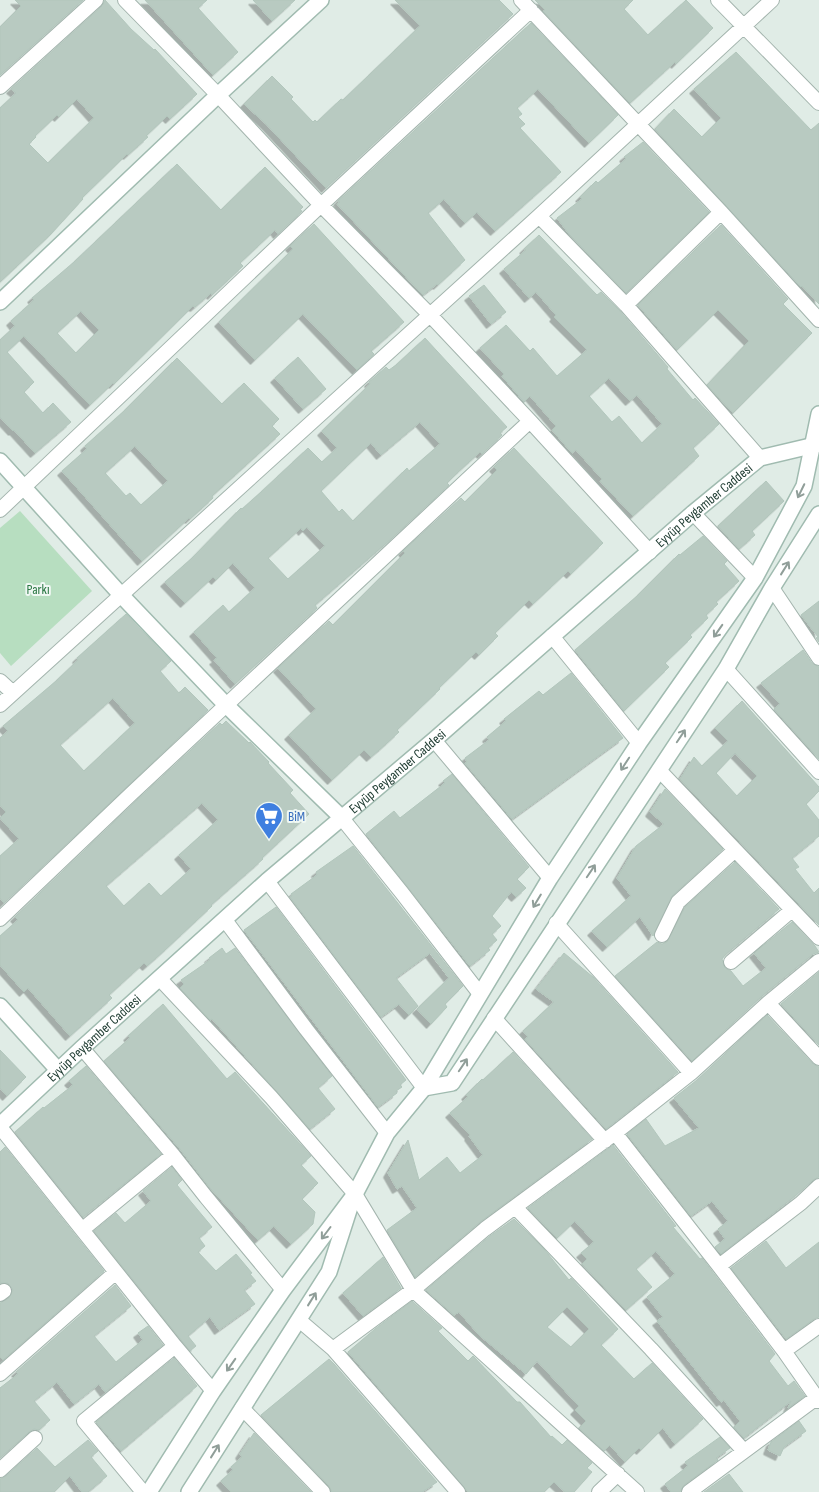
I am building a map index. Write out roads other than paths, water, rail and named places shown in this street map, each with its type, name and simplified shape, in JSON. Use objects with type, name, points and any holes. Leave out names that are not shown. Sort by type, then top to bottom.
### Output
[{"type":"street","points":[[0,87],[96,0]]},
{"type":"street","points":[[125,0],[218,95],[321,205],[430,314],[650,552]]},
{"type":"street","points":[[0,302],[321,0]]},
{"type":"street","points":[[718,0],[819,103]]},
{"type":"street","points":[[0,704],[122,596],[539,216],[772,0]]},
{"type":"street","points":[[0,510],[321,205],[526,5],[721,212],[819,320]]},
{"type":"street","points":[[626,305],[721,212]]},
{"type":"street","points":[[539,216],[626,305],[760,458]]},
{"type":"street","points":[[149,1492],[213,1391],[283,1290],[355,1194],[387,1133],[424,1088],[550,878],[639,743],[755,578],[804,486],[816,444],[819,414]]},
{"type":"street","points":[[0,919],[530,421]]},
{"type":"street","name":"Eyyüp Peygamber Caddesi","points":[[0,1126],[82,1048],[267,882],[760,458],[816,444]]},
{"type":"street","points":[[0,461],[122,596],[226,705],[341,817],[480,994]]},
{"type":"street","points":[[693,514],[755,578]]},
{"type":"street","points":[[424,1088],[452,1083],[726,668],[772,588],[818,519]]},
{"type":"street","points":[[772,588],[819,658]]},
{"type":"street","points":[[552,636],[639,743]]},
{"type":"street","points":[[726,668],[819,772]]},
{"type":"street","points":[[0,681],[12,693]]},
{"type":"street","points":[[434,740],[550,878]]},
{"type":"street","points":[[659,770],[819,938]]},
{"type":"street","points":[[662,935],[678,902],[735,850]]},
{"type":"street","points":[[267,882],[424,1088]]},
{"type":"street","points":[[731,962],[792,910]]},
{"type":"street","points":[[226,920],[306,1029],[387,1133]]},
{"type":"street","points":[[556,923],[691,1073]]},
{"type":"street","points":[[333,1349],[413,1290],[485,1229],[610,1137],[691,1073],[768,1003],[819,961]]},
{"type":"street","points":[[160,979],[271,1097],[355,1194],[413,1290],[637,1492]]},
{"type":"street","points":[[768,1003],[819,1058]]},
{"type":"street","points":[[0,1006],[58,1070]]},
{"type":"street","points":[[494,1018],[610,1137],[719,1266],[818,1398],[689,1492]]},
{"type":"street","points":[[82,1048],[173,1155],[206,1198],[283,1290]]},
{"type":"street","points":[[0,1126],[213,1391]]},
{"type":"street","points":[[83,1229],[173,1155]]},
{"type":"street","points":[[719,1266],[801,1203],[819,1186]]},
{"type":"street","points":[[189,1492],[329,1272],[355,1194]]},
{"type":"street","points":[[515,1207],[651,1349],[744,1451]]},
{"type":"street","points":[[0,1374],[116,1272]]},
{"type":"street","points":[[299,1320],[333,1349],[458,1492]]},
{"type":"street","points":[[784,1351],[819,1326]]},
{"type":"street","points":[[143,1492],[84,1421],[175,1346]]},
{"type":"street","points":[[242,1408],[321,1491]]},
{"type":"street","points":[[0,1470],[35,1438]]},
{"type":"street","points":[[600,1492],[618,1474]]},
{"type":"place","name":"BiM","points":[[269,840]]},
{"type":"park label","name":"Parkı","points":[[38,589]]}]
